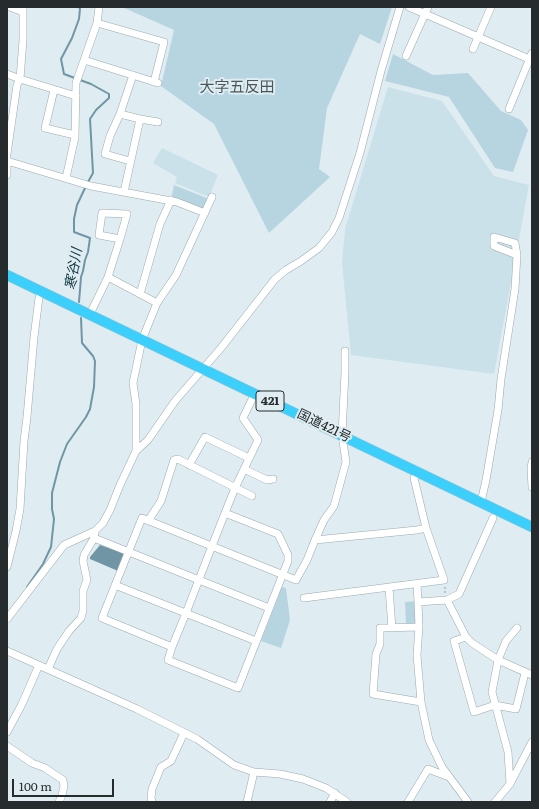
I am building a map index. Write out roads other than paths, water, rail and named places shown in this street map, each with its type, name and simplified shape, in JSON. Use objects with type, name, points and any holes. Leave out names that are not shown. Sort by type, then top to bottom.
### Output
[{"type":"highway","name":"国道421号","points":[[7,275],[532,527]]},
{"type":"street","points":[[7,175],[10,112],[20,79],[23,40],[23,10],[10,7]]},
{"type":"street","points":[[66,178],[75,135],[77,79],[96,23],[99,7]]},
{"type":"street","points":[[48,669],[57,649],[69,631],[81,618],[83,611],[83,591],[87,580],[83,561],[84,555],[94,535],[110,510],[120,484],[136,451],[148,440],[175,400],[203,369],[275,279],[319,248],[332,232],[339,218],[360,153],[381,71],[400,7]]},
{"type":"street","points":[[409,7],[426,11],[478,37],[531,56],[509,108]]},
{"type":"street","points":[[473,49],[491,7]]},
{"type":"street","points":[[406,56],[426,11]]},
{"type":"street","points":[[84,60],[156,83],[164,42],[96,23]]},
{"type":"street","points":[[7,74],[76,96]]},
{"type":"street","points":[[130,161],[105,154],[110,136],[120,114],[133,75]]},
{"type":"street","points":[[54,90],[44,128],[75,135]]},
{"type":"street","points":[[120,114],[158,122]]},
{"type":"street","points":[[124,192],[140,119]]},
{"type":"street","points":[[7,161],[87,185],[171,200],[205,213]]},
{"type":"street","points":[[136,451],[136,404],[133,383],[142,340],[157,303],[176,275],[212,197]]},
{"type":"street","points":[[140,294],[160,224],[171,200]]},
{"type":"street","points":[[90,314],[108,277],[120,239],[126,214],[102,213],[99,234],[120,239]]},
{"type":"street","points":[[481,502],[498,410],[501,379],[514,296],[517,255]]},
{"type":"street","points":[[108,277],[157,303]]},
{"type":"street","points":[[7,567],[20,509],[24,441],[28,417],[34,337],[40,290]]},
{"type":"street","points":[[172,646],[102,618],[142,518],[296,580],[307,560],[324,520],[334,506],[346,462],[342,435],[345,351]]},
{"type":"street","points":[[225,513],[278,534],[288,555],[288,561],[238,688],[168,660],[172,646],[186,613],[212,546],[225,513],[235,488],[258,440],[243,418],[255,394]]},
{"type":"street","points":[[189,465],[205,437],[249,458]]},
{"type":"street","points":[[148,520],[161,501],[174,460],[178,459],[252,496]]},
{"type":"street","points":[[532,462],[532,487]]},
{"type":"street","points":[[244,469],[267,480],[273,479]]},
{"type":"street","points":[[304,598],[444,580],[426,528],[414,478],[418,472]]},
{"type":"street","points":[[418,602],[446,600],[459,594],[493,518]]},
{"type":"street","points":[[315,540],[426,528]]},
{"type":"street","points":[[7,619],[64,545],[94,535],[128,552],[269,608]]},
{"type":"street","points":[[417,584],[419,627],[417,655],[421,702],[429,740],[434,753],[468,802]]},
{"type":"street","points":[[115,585],[256,641]]},
{"type":"street","points":[[389,588],[392,628]]},
{"type":"street","points":[[446,600],[466,637],[472,643],[498,660],[529,674],[516,709],[495,705],[474,712],[454,641],[466,637]]},
{"type":"street","points":[[419,627],[380,628],[380,644],[376,654],[373,694],[421,702]]},
{"type":"street","points":[[510,784],[508,752],[492,692],[498,660],[506,641],[517,628]]},
{"type":"street","points":[[7,651],[130,706],[184,734],[197,739],[234,764],[254,772],[280,774],[303,780],[326,788],[347,802]]},
{"type":"street","points":[[7,732],[22,704],[39,665]]},
{"type":"street","points":[[152,802],[152,789],[161,767],[171,761],[184,734]]},
{"type":"street","points":[[498,801],[529,754],[532,742]]},
{"type":"street","points":[[7,746],[32,763],[45,768],[63,780],[64,786],[59,802]]},
{"type":"street","points":[[408,802],[428,769],[450,778]]},
{"type":"street","points":[[247,802],[254,772]]},
{"type":"street","points":[[330,802],[335,793]]},
{"type":"waterway","name":"寒谷川","points":[[79,7],[79,19],[72,38],[61,59],[64,74],[91,84],[109,94],[109,98],[96,110],[90,119],[93,173],[88,182]]},
{"type":"waterway","name":"寒谷川","points":[[79,302],[81,277],[90,238],[74,232],[74,219],[77,205],[86,186]]},
{"type":"waterway","name":"寒谷川","points":[[27,587],[43,564],[51,547],[54,519],[52,509],[52,493],[60,462],[67,444],[90,409],[94,387],[95,361],[93,356],[82,343],[81,318]]},
{"type":"district","name":"大字五反田","points":[[237,88]]}]
